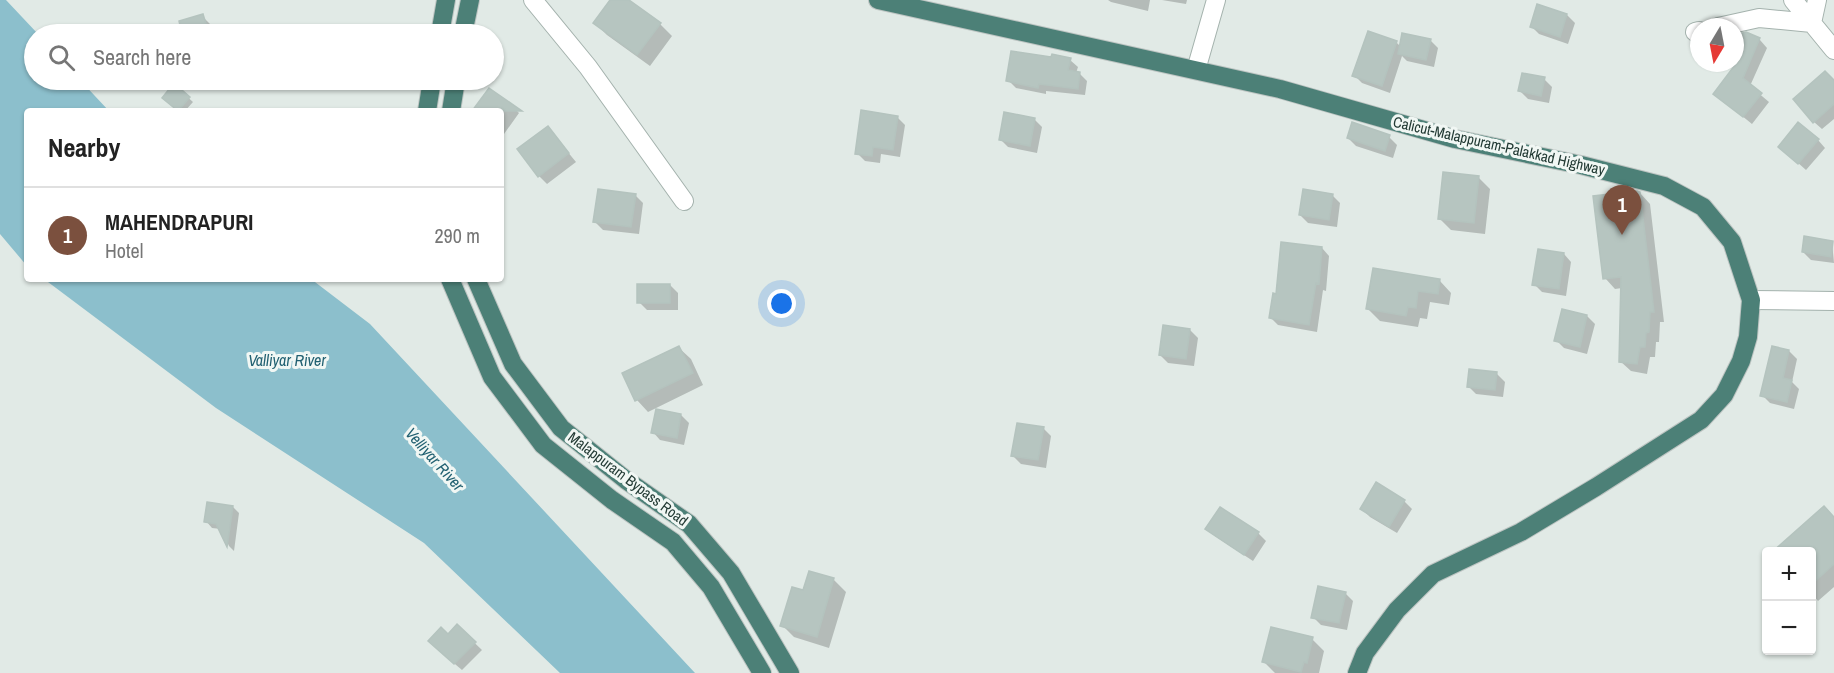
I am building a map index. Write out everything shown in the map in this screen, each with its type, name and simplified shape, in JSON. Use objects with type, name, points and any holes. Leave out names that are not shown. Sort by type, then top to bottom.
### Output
[{"type":"highway","points":[[442,24],[446,0]]},
{"type":"highway","points":[[465,24],[470,0]]},
{"type":"highway","name":"Calicut-Malappuram-Palakkad Highway","points":[[878,0],[1280,89],[1455,139],[1581,165],[1664,186],[1703,207],[1732,242],[1751,300],[1748,337],[1741,361],[1724,395],[1701,420],[1521,532],[1433,574],[1397,610],[1365,653],[1357,673]]},
{"type":"highway","points":[[427,108],[430,90]]},
{"type":"highway","points":[[451,108],[454,90]]},
{"type":"highway","name":"Malappuram Bypass Road","points":[[451,282],[492,377],[543,445],[612,500],[673,542],[711,587],[762,673]]},
{"type":"highway","name":"Malappuram Bypass Road","points":[[477,282],[513,364],[561,428],[626,480],[689,524],[731,573],[790,673]]},
{"type":"street","points":[[533,0],[588,67],[684,201]]},
{"type":"street","points":[[1196,70],[1216,0]]},
{"type":"street","points":[[1793,0],[1834,50]]},
{"type":"street","points":[[1812,23],[1817,0]]},
{"type":"street","points":[[1744,21],[1759,18],[1812,23]]},
{"type":"street","points":[[1751,300],[1834,301]]},
{"type":"water","points":[[0,0],[6,0],[29,24],[24,24],[24,90],[89,90],[106,108],[24,108],[24,262],[0,234]]},
{"type":"water","name":"Valliyar River","points":[[48,282],[315,282],[370,324],[695,673],[560,673],[424,543],[216,408]]},
{"type":"building","points":[[610,0],[629,0],[661,23],[637,55],[593,23]]},
{"type":"building","points":[[1537,4],[1567,14],[1560,37],[1530,27]]},
{"type":"building","points":[[203,14],[206,24],[180,24],[179,21]]},
{"type":"building","points":[[1368,31],[1397,41],[1382,86],[1352,76]]},
{"type":"building","points":[[1402,33],[1431,39],[1426,60],[1398,54]]},
{"type":"building","points":[[1744,33],[1760,38],[1743,78],[1762,93],[1743,117],[1713,94],[1730,72],[1744,72]]},
{"type":"building","points":[[1011,51],[1071,58],[1068,70],[1080,72],[1078,89],[1039,84],[1038,88],[1006,81]]},
{"type":"building","points":[[1825,71],[1834,80],[1834,104],[1813,123],[1793,99]]},
{"type":"building","points":[[1522,73],[1545,77],[1541,96],[1518,91]]},
{"type":"building","points":[[168,90],[182,90],[190,97],[181,108],[174,108],[162,98]]},
{"type":"building","points":[[488,90],[492,90],[522,111],[504,111],[504,108],[474,108]]},
{"type":"building","points":[[861,110],[898,116],[893,150],[873,147],[872,156],[855,154]]},
{"type":"building","points":[[1004,112],[1035,118],[1030,146],[999,140]]},
{"type":"building","points":[[1352,122],[1390,135],[1385,151],[1347,138]]},
{"type":"building","points":[[1798,122],[1819,139],[1798,164],[1778,147]]},
{"type":"building","points":[[548,126],[569,153],[538,177],[517,149]]},
{"type":"building","points":[[1443,172],[1479,176],[1474,223],[1438,219]]},
{"type":"building","points":[[598,189],[636,194],[631,227],[593,222]]},
{"type":"building","points":[[1303,189],[1333,194],[1329,220],[1299,215]]},
{"type":"building","points":[[1640,192],[1654,312],[1650,312],[1649,332],[1646,333],[1645,347],[1640,347],[1637,364],[1619,362],[1621,277],[1603,279],[1593,196]]},
{"type":"building","points":[[1804,236],[1833,241],[1831,257],[1802,252]]},
{"type":"building","points":[[1281,242],[1322,247],[1319,284],[1316,283],[1309,325],[1269,318],[1273,293],[1276,294]]},
{"type":"building","points":[[1538,249],[1564,253],[1559,289],[1532,285]]},
{"type":"building","points":[[1373,268],[1440,279],[1438,294],[1418,291],[1416,308],[1408,307],[1406,316],[1366,309]]},
{"type":"building","points":[[637,284],[670,284],[670,303],[637,303]]},
{"type":"building","points":[[1562,309],[1587,315],[1580,347],[1554,341]]},
{"type":"building","points":[[1163,325],[1190,329],[1186,359],[1159,355]]},
{"type":"building","points":[[679,346],[693,373],[635,401],[622,373]]},
{"type":"building","points":[[1772,346],[1789,350],[1783,378],[1792,380],[1787,402],[1760,396]]},
{"type":"building","points":[[1469,369],[1497,372],[1495,390],[1467,387]]},
{"type":"building","points":[[656,409],[681,414],[677,438],[651,433]]},
{"type":"building","points":[[1017,423],[1044,427],[1038,460],[1011,456]]},
{"type":"building","points":[[1376,482],[1405,500],[1389,527],[1360,509]]},
{"type":"building","points":[[207,502],[233,506],[227,547],[216,524],[204,522]]},
{"type":"building","points":[[1824,506],[1834,517],[1834,564],[1816,580],[1816,547],[1778,547]]},
{"type":"building","points":[[1220,507],[1259,532],[1244,555],[1205,529]]},
{"type":"building","points":[[809,571],[834,578],[817,637],[780,626],[792,587],[803,590]]},
{"type":"building","points":[[1318,586],[1346,592],[1339,623],[1311,618]]},
{"type":"building","points":[[457,624],[476,642],[454,664],[428,641],[441,627],[448,634]]},
{"type":"building","points":[[1271,627],[1313,637],[1307,663],[1304,662],[1301,672],[1262,662]]},
{"type":"place","name":"MAHENDRAPURI","points":[[1622,235]]},
{"type":"water label","name":"Velliyar River","points":[[435,459]]}]
